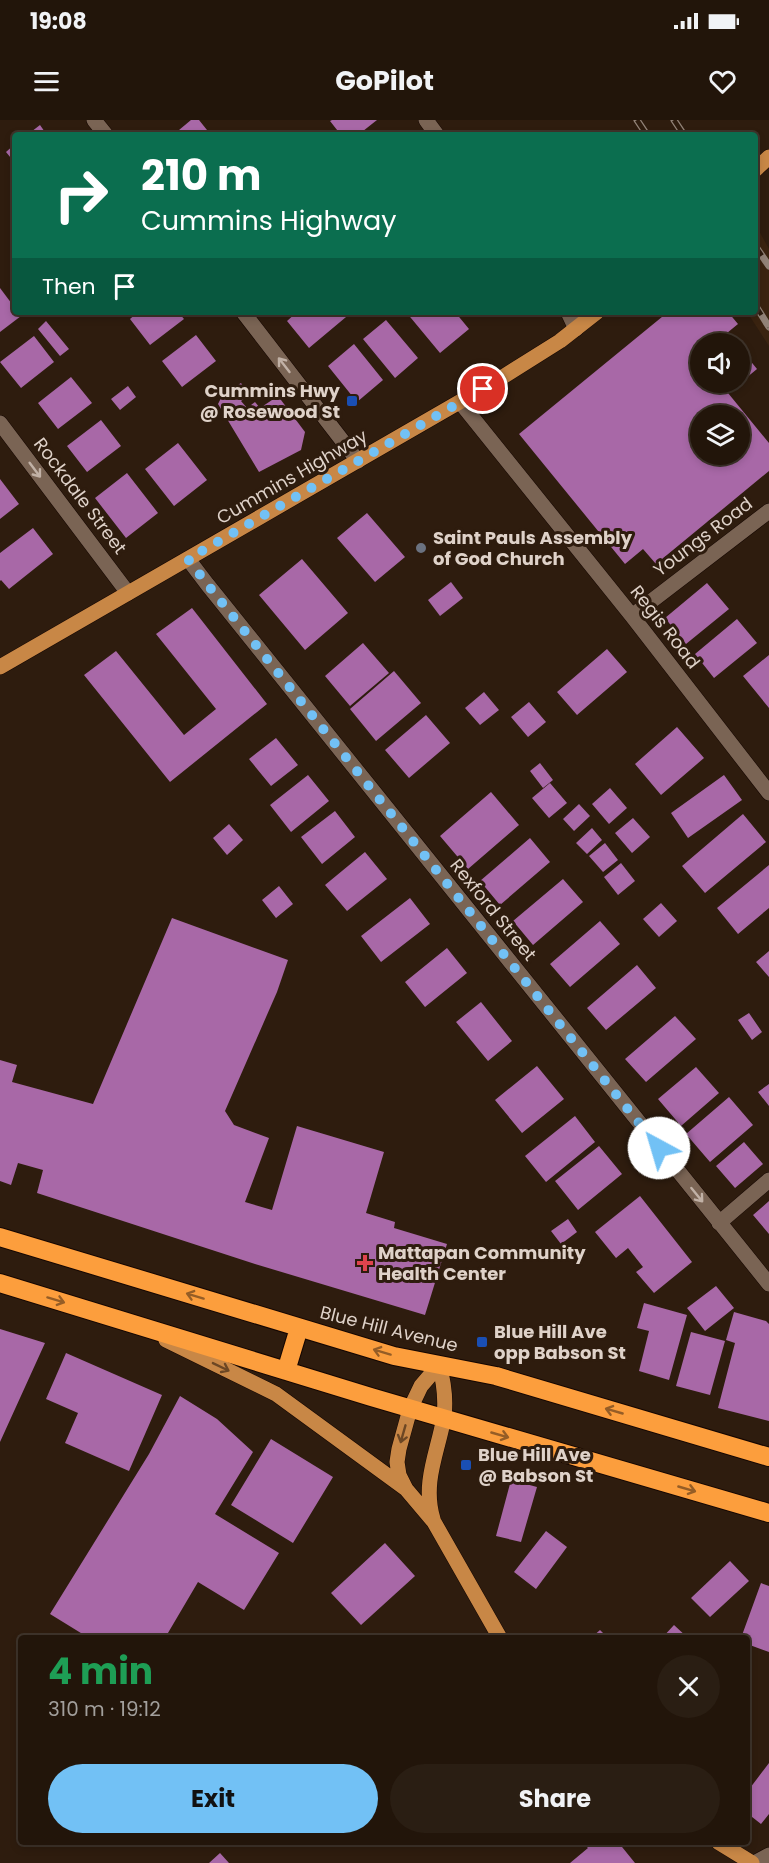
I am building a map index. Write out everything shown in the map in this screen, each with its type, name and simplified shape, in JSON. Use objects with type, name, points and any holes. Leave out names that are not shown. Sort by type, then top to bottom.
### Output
[{"type":"highway","name":"Blue Hill Avenue","points":[[0,1237],[394,1356],[496,1377],[769,1457]]},
{"type":"highway","points":[[0,1283],[410,1409],[769,1513]]},
{"type":"highway","points":[[286,1371],[299,1328]]},
{"type":"main road","name":"Cummins Highway","points":[[0,667],[460,402],[534,357],[593,315]]},
{"type":"main road","points":[[130,1323],[276,1394],[406,1490],[434,1522],[498,1635]]},
{"type":"main road","points":[[406,1490],[399,1475],[397,1462],[400,1442],[410,1409],[421,1386],[439,1365]]},
{"type":"main road","points":[[434,1522],[428,1498],[429,1485],[432,1461],[444,1418],[445,1391],[439,1365]]},
{"type":"main road","points":[[723,1845],[753,1863]]},
{"type":"street","points":[[94,120],[104,132]]},
{"type":"street","points":[[245,315],[358,461]]},
{"type":"street","points":[[569,315],[576,329]]},
{"type":"street","name":"Regis Road","points":[[460,402],[632,616],[769,793]]},
{"type":"street","name":"Rockdale Street","points":[[0,423],[128,593]]},
{"type":"street","name":"Youngs Road","points":[[632,616],[769,511]]},
{"type":"street","name":"Rexford Street","points":[[188,559],[769,1284]]},
{"type":"street","points":[[719,1222],[769,1180]]},
{"type":"street","points":[[753,1863],[769,1854]]},
{"type":"shaded area","points":[[758,229],[769,249],[769,346],[749,315],[758,315]]},
{"type":"building","points":[[191,120],[199,120],[209,132],[177,132]]},
{"type":"building","points":[[377,120],[362,132],[339,132],[330,121]]},
{"type":"building","points":[[40,125],[45,132],[31,132]]},
{"type":"building","points":[[12,147],[12,159],[6,152]]},
{"type":"building","points":[[0,288],[12,304],[12,315],[21,316],[0,332]]},
{"type":"building","points":[[135,315],[181,315],[184,319],[150,345],[130,319]]},
{"type":"building","points":[[294,315],[348,315],[309,348],[287,321]]},
{"type":"building","points":[[408,315],[457,315],[469,329],[440,353]]},
{"type":"building","points":[[664,315],[730,315],[738,324],[727,333],[690,333],[690,393],[728,393],[738,405],[690,405],[690,465],[750,465],[750,420],[769,443],[769,471],[656,564],[643,549],[625,564],[519,434]]},
{"type":"building","points":[[386,320],[418,358],[395,378],[363,339]]},
{"type":"building","points":[[46,321],[69,349],[60,356],[38,329]]},
{"type":"building","points":[[196,335],[216,361],[182,387],[162,361]]},
{"type":"building","points":[[34,336],[54,362],[21,388],[0,362]]},
{"type":"building","points":[[354,344],[383,380],[357,402],[328,366]]},
{"type":"building","points":[[750,360],[757,369],[750,375]]},
{"type":"building","points":[[71,377],[92,403],[58,429],[38,403]]},
{"type":"building","points":[[241,383],[249,395],[241,401],[247,408],[255,402],[260,408],[278,396],[305,432],[301,450],[259,472],[218,404],[223,394]]},
{"type":"building","points":[[128,386],[136,397],[120,410],[111,399]]},
{"type":"building","points":[[101,420],[121,446],[87,472],[67,446]]},
{"type":"building","points":[[178,443],[207,480],[174,506],[145,469]]},
{"type":"building","points":[[127,473],[158,513],[126,538],[95,498]]},
{"type":"building","points":[[0,479],[19,504],[0,519]]},
{"type":"building","points":[[367,513],[405,557],[375,582],[337,538]]},
{"type":"building","points":[[33,528],[53,554],[9,589],[0,581],[0,553]]},
{"type":"building","points":[[302,559],[348,613],[305,650],[259,595]]},
{"type":"building","points":[[451,582],[463,598],[440,616],[428,600]]},
{"type":"building","points":[[707,583],[729,609],[686,644],[665,618]]},
{"type":"building","points":[[192,608],[267,704],[170,782],[84,675],[116,651],[184,735],[216,709],[156,634]]},
{"type":"building","points":[[737,619],[757,643],[714,678],[695,654]]},
{"type":"building","points":[[363,643],[389,673],[350,706],[325,676]]},
{"type":"building","points":[[607,649],[627,672],[577,715],[557,692]]},
{"type":"building","points":[[769,655],[769,708],[743,676]]},
{"type":"building","points":[[394,671],[421,703],[376,741],[350,709]]},
{"type":"building","points":[[484,692],[499,710],[480,725],[465,708]]},
{"type":"building","points":[[529,702],[546,722],[528,737],[511,717]]},
{"type":"building","points":[[426,715],[450,743],[409,778],[385,750]]},
{"type":"building","points":[[677,727],[704,758],[661,795],[635,764]]},
{"type":"building","points":[[276,738],[298,765],[271,786],[249,759]]},
{"type":"building","points":[[540,763],[553,780],[543,788],[530,771]]},
{"type":"building","points":[[308,775],[329,801],[291,832],[270,805]]},
{"type":"building","points":[[724,775],[742,800],[688,838],[671,813]]},
{"type":"building","points":[[550,783],[567,803],[549,818],[532,798]]},
{"type":"building","points":[[610,788],[627,808],[609,824],[592,804]]},
{"type":"building","points":[[491,792],[519,825],[468,869],[440,836]]},
{"type":"building","points":[[579,804],[590,816],[574,831],[563,819]]},
{"type":"building","points":[[335,811],[355,837],[322,864],[301,837]]},
{"type":"building","points":[[743,814],[766,842],[705,893],[682,866]]},
{"type":"building","points":[[633,818],[650,837],[632,853],[615,833]]},
{"type":"building","points":[[229,824],[243,840],[227,855],[213,838]]},
{"type":"building","points":[[592,828],[602,840],[587,854],[576,843]]},
{"type":"building","points":[[530,838],[550,862],[500,905],[480,881]]},
{"type":"building","points":[[605,843],[618,860],[603,872],[589,856]]},
{"type":"building","points":[[365,852],[387,879],[347,911],[325,885]]},
{"type":"building","points":[[621,863],[635,881],[618,895],[604,877]]},
{"type":"building","points":[[769,865],[769,908],[738,934],[717,908]]},
{"type":"building","points":[[563,879],[583,902],[533,945],[513,921]]},
{"type":"building","points":[[279,886],[293,904],[276,918],[262,900]]},
{"type":"building","points":[[410,898],[430,924],[381,962],[361,936]]},
{"type":"building","points":[[661,903],[677,921],[659,937],[643,919]]},
{"type":"building","points":[[172,918],[288,960],[277,992],[225,1111],[234,1125],[269,1138],[245,1202],[272,1210],[297,1126],[384,1152],[366,1213],[395,1222],[394,1228],[447,1244],[425,1315],[255,1264],[37,1193],[43,1170],[18,1163],[11,1185],[0,1181],[0,1060],[17,1065],[12,1082],[93,1104]]},
{"type":"building","points":[[600,921],[620,944],[570,987],[550,964]]},
{"type":"building","points":[[447,948],[467,973],[425,1007],[405,982]]},
{"type":"building","points":[[769,951],[769,977],[756,962]]},
{"type":"building","points":[[637,965],[656,988],[606,1030],[587,1008]]},
{"type":"building","points":[[481,1002],[512,1041],[488,1061],[456,1022]]},
{"type":"building","points":[[749,1013],[762,1032],[752,1040],[738,1020]]},
{"type":"building","points":[[675,1016],[696,1039],[646,1082],[625,1059]]},
{"type":"building","points":[[537,1066],[564,1099],[522,1133],[495,1100]]},
{"type":"building","points":[[696,1067],[719,1093],[681,1126],[658,1099]]},
{"type":"building","points":[[769,1084],[769,1106],[758,1092]]},
{"type":"building","points":[[729,1097],[753,1125],[710,1162],[686,1134]]},
{"type":"building","points":[[575,1116],[595,1142],[546,1182],[525,1156]]},
{"type":"building","points":[[744,1142],[763,1164],[735,1188],[716,1166]]},
{"type":"building","points":[[599,1146],[622,1174],[578,1210],[555,1181]]},
{"type":"building","points":[[640,1196],[692,1262],[654,1293],[636,1272],[643,1267],[628,1248],[616,1258],[595,1232]]},
{"type":"building","points":[[769,1201],[769,1234],[753,1215]]},
{"type":"building","points":[[568,1219],[577,1232],[561,1244],[551,1231]]},
{"type":"building","points":[[716,1286],[734,1308],[705,1331],[687,1308]]},
{"type":"building","points":[[644,1303],[687,1315],[669,1380],[639,1371],[649,1331],[637,1328]]},
{"type":"building","points":[[734,1312],[766,1321],[769,1324],[769,1421],[718,1408],[735,1343],[726,1340]]},
{"type":"building","points":[[0,1329],[45,1343],[0,1442]]},
{"type":"building","points":[[691,1332],[725,1341],[710,1395],[676,1386]]},
{"type":"building","points":[[66,1353],[162,1395],[129,1471],[65,1443],[78,1413],[46,1399]]},
{"type":"building","points":[[180,1396],[217,1419],[253,1452],[215,1514],[279,1553],[244,1610],[198,1582],[167,1635],[84,1635],[50,1614],[149,1454]]},
{"type":"building","points":[[271,1439],[333,1477],[293,1543],[231,1505]]},
{"type":"building","points":[[511,1480],[537,1487],[521,1542],[496,1536]]},
{"type":"building","points":[[546,1531],[567,1547],[536,1589],[514,1572]]},
{"type":"building","points":[[385,1543],[415,1576],[361,1625],[331,1593]]},
{"type":"building","points":[[730,1561],[749,1581],[710,1617],[691,1598]]},
{"type":"building","points":[[761,1583],[769,1586],[769,1652],[750,1645],[750,1635],[742,1635]]},
{"type":"building","points":[[674,1625],[685,1635],[665,1635]]},
{"type":"building","points":[[600,1630],[605,1635],[594,1635]]},
{"type":"building","points":[[769,1763],[769,1814],[761,1824],[750,1815],[750,1788]]},
{"type":"building","points":[[585,1845],[620,1845],[635,1863],[570,1863],[588,1848]]},
{"type":"building","points":[[220,1853],[229,1863],[209,1863]]},
{"type":"railway","points":[[637,120],[645,132]]},
{"type":"railway","points":[[674,120],[682,132]]},
{"type":"railway","points":[[758,250],[769,266]]},
{"type":"railway","points":[[758,309],[769,327]]},
{"type":"place","name":"Cummins Hwy @ Rosewood St","points":[[352,401]]},
{"type":"place","name":"Saint Pauls Assembly of God Church","points":[[421,548]]},
{"type":"place","name":"Mattapan Community Health Center","points":[[365,1263]]},
{"type":"place","name":"Blue Hill Ave opp Babson St","points":[[482,1342]]},
{"type":"place","name":"Blue Hill Ave @ Babson St","points":[[466,1465]]},
{"type":"route","points":[[483,389],[188,559],[659,1148]]}]
